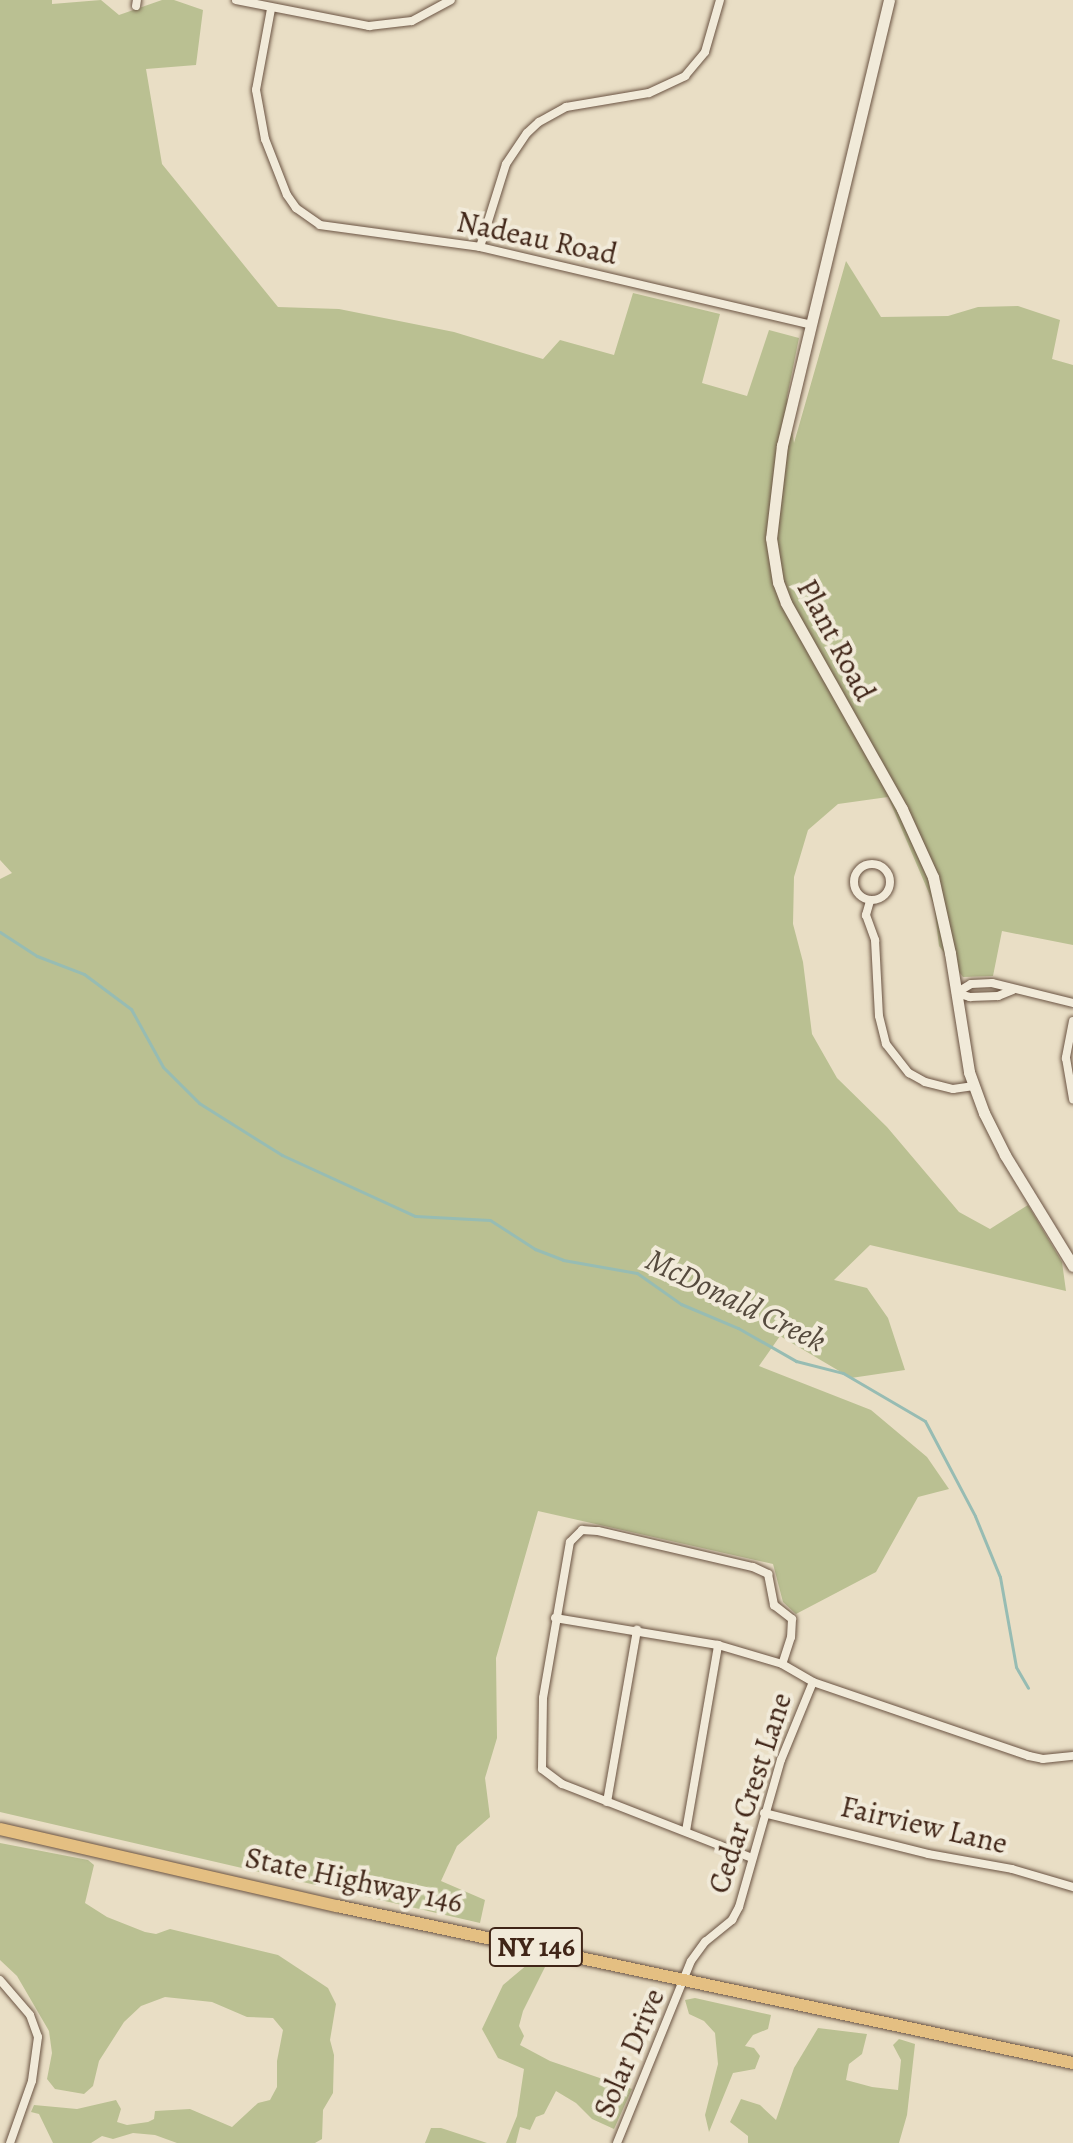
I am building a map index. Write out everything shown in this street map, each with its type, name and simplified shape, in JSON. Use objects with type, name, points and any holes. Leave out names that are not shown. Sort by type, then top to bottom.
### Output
[{"type":"main road","name":"State Highway 146","points":[[0,1829],[685,1981],[1073,2063]]},
{"type":"street","points":[[236,0],[369,26],[412,21],[451,0]]},
{"type":"street","points":[[480,247],[506,164],[527,133],[539,122],[566,107],[649,93],[685,76],[705,52],[720,0]]},
{"type":"street","name":"Plant Road","points":[[889,0],[782,445],[771,538],[778,582],[795,622],[902,809],[933,877],[974,1086],[1005,1155],[1073,1266]]},
{"type":"street","name":"Nadeau Road","points":[[271,9],[256,90],[265,139],[276,171],[296,208],[320,225],[480,247],[812,325]]},
{"type":"street","points":[[873,864],[888,873],[890,884],[881,898],[870,901],[859,895],[853,884],[861,867],[873,864]]},
{"type":"street","points":[[870,901],[866,915],[875,940],[879,1016],[886,1044],[909,1073],[925,1082],[953,1089],[974,1086]]},
{"type":"street","points":[[956,993],[970,997],[998,996],[1015,989],[1073,1003]]},
{"type":"street","points":[[1073,1021],[1066,1058],[1073,1099]]},
{"type":"street","points":[[752,1858],[550,1778],[542,1769],[542,1711],[570,1542],[582,1530],[598,1531],[753,1567],[768,1574],[774,1605],[792,1619],[791,1637],[782,1664]]},
{"type":"street","points":[[555,1618],[718,1645],[782,1664],[813,1682]]},
{"type":"street","points":[[607,1802],[637,1630]]},
{"type":"street","points":[[686,1831],[718,1645]]},
{"type":"street","name":"Cedar Crest Lane","points":[[685,1981],[691,1961],[705,1942],[732,1920],[739,1907],[764,1813],[813,1682],[1029,1756],[1043,1759],[1073,1756]]},
{"type":"street","name":"Fairview Lane","points":[[764,1813],[928,1854],[1012,1869],[1073,1887]]},
{"type":"street","points":[[0,1980],[30,2015],[38,2037],[32,2081],[10,2143]]},
{"type":"street","name":"Solar Drive","points":[[617,2143],[685,1981]]},
{"type":"green space","points":[[0,0],[52,0],[52,4],[101,0],[119,15],[162,0],[174,0],[203,10],[196,65],[146,69],[162,164],[278,307],[339,309],[454,332],[543,359],[560,340],[614,355],[633,293],[720,314],[702,383],[747,396],[769,330],[799,338],[787,397],[794,443],[846,261],[881,317],[948,316],[978,307],[1018,306],[1060,320],[1052,359],[1073,365],[1073,945],[1002,931],[993,976],[963,977],[939,946],[934,905],[888,797],[838,804],[808,830],[794,877],[793,924],[803,962],[812,1034],[837,1078],[887,1127],[959,1212],[990,1229],[1028,1205],[1062,1262],[1066,1291],[870,1245],[834,1280],[867,1288],[888,1318],[905,1370],[851,1378],[780,1336],[759,1366],[871,1410],[927,1457],[949,1489],[918,1497],[876,1572],[796,1614],[783,1602],[773,1564],[538,1511],[496,1658],[497,1738],[485,1778],[490,1817],[457,1846],[441,1881],[485,1900],[480,1923],[0,1812],[0,879],[12,873],[0,860]]},
{"type":"green space","points":[[0,1843],[88,1860],[94,1865],[85,1903],[107,1917],[145,1932],[156,1934],[170,1929],[278,1955],[328,1988],[336,2004],[330,2040],[334,2055],[333,2093],[323,2110],[322,2139],[315,2143],[177,2143],[155,2135],[133,2133],[113,2139],[102,2136],[91,2143],[53,2143],[39,2114],[31,2112],[34,2105],[77,2109],[116,2100],[121,2109],[117,2122],[127,2125],[154,2119],[155,2111],[190,2109],[232,2127],[258,2103],[270,2100],[277,2087],[277,2061],[283,2030],[273,2018],[247,2017],[212,2002],[165,1997],[141,2006],[124,2022],[99,2061],[93,2086],[84,2094],[55,2089],[47,2079],[52,2053],[49,2031],[17,1976],[0,1960]]},
{"type":"green space","points":[[534,1959],[547,1963],[523,2011],[519,2026],[524,2036],[520,2045],[550,2061],[632,2089],[614,2129],[592,2119],[576,2103],[556,2091],[544,2114],[536,2117],[530,2130],[520,2127],[516,2143],[506,2143],[517,2116],[524,2069],[498,2058],[482,2029],[503,1985]]},
{"type":"green space","points":[[695,1998],[771,2015],[768,2029],[753,2035],[745,2046],[754,2048],[760,2056],[755,2069],[733,2073],[709,2132],[705,2115],[718,2064],[715,2033],[704,2021],[689,2014],[685,2000]]},
{"type":"green space","points":[[818,2028],[867,2034],[862,2054],[849,2064],[846,2080],[872,2087],[898,2090],[901,2060],[893,2045],[899,2039],[915,2044],[907,2115],[899,2143],[748,2143],[748,2136],[730,2122],[741,2099],[760,2105],[776,2120],[794,2068]]},
{"type":"green space","points":[[431,2128],[441,2128],[487,2143],[425,2143]]},
{"type":"waterway","name":"McDonald Creek","points":[[0,932],[37,956],[84,974],[131,1009],[163,1067],[199,1103],[282,1155],[415,1216],[490,1220],[535,1249],[563,1260],[637,1273],[681,1304],[738,1328],[796,1361],[843,1373],[925,1421],[975,1516],[1000,1577],[1016,1667],[1028,1688]]}]
